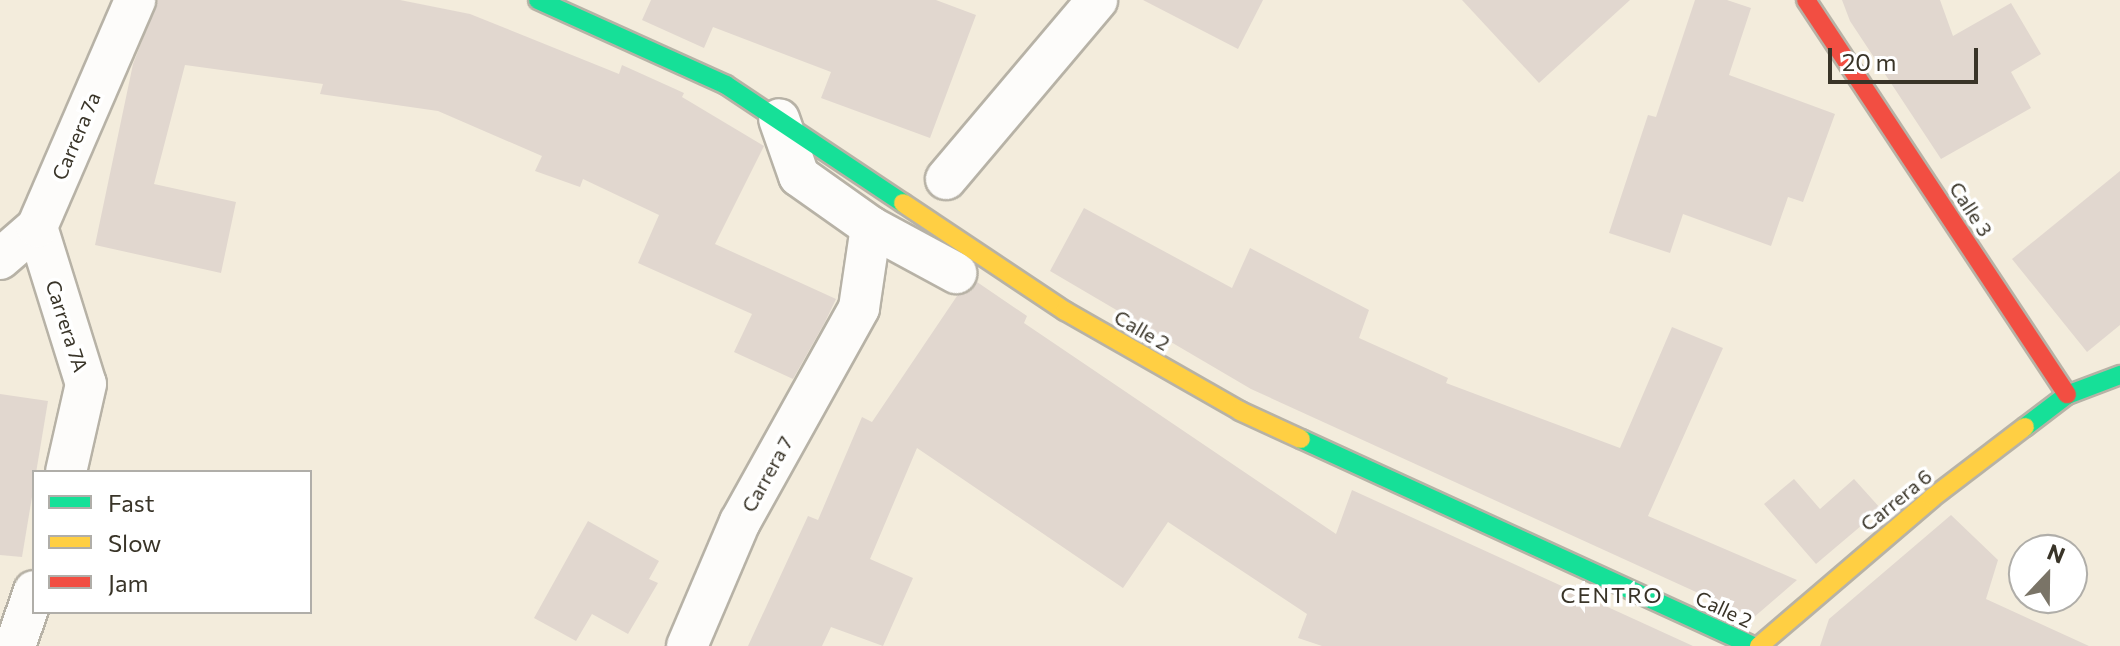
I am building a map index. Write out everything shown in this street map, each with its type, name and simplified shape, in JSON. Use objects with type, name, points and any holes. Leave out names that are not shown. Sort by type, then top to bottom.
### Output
[{"type":"street","name":"Carrera 7a","points":[[0,259],[37,227],[135,0]]},
{"type":"street","name":"Calle 2","points":[[538,0],[726,85],[1065,311],[1240,411],[1756,646]]},
{"type":"street","points":[[946,179],[1097,0]]},
{"type":"street","name":"Calle 3","points":[[1806,0],[2067,395]]},
{"type":"street","points":[[779,119],[799,176],[871,227],[956,273]]},
{"type":"street","name":"Carrera 7A","points":[[37,227],[86,384],[66,470]]},
{"type":"street","name":"Carrera 7","points":[[687,646],[740,522],[859,308],[871,227]]},
{"type":"street","points":[[2067,395],[2120,375]]},
{"type":"street","name":"Carrera 6","points":[[1756,646],[1833,579],[2067,395]]},
{"type":"street","points":[[15,646],[32,597]]},
{"type":"building","points":[[158,0],[400,0],[470,14],[619,74],[622,65],[684,93],[682,97],[764,146],[715,244],[836,299],[793,379],[734,352],[752,314],[638,263],[659,215],[583,179],[580,187],[535,171],[542,156],[438,111],[320,94],[323,84],[185,65],[154,184],[236,202],[221,273],[95,245],[133,64]]},
{"type":"building","points":[[651,0],[936,0],[976,15],[930,138],[821,98],[831,72],[713,27],[704,48],[642,20]]},
{"type":"building","points":[[1143,0],[1263,0],[1238,49]]},
{"type":"building","points":[[1462,0],[1630,0],[1539,83]]},
{"type":"building","points":[[1695,0],[1727,0],[1751,8],[1729,75],[1835,114],[1803,202],[1788,197],[1771,246],[1683,214],[1670,253],[1609,233],[1648,115],[1656,117]]},
{"type":"building","points":[[1842,0],[1940,0],[1953,36],[2011,3],[2041,54],[2011,72],[2031,108],[1941,159],[1850,21]]},
{"type":"building","points":[[2120,171],[2120,325],[2087,352],[2012,259]]},
{"type":"building","points":[[1084,208],[1232,288],[1250,248],[1369,310],[1359,338],[1448,378],[1446,383],[1620,448],[1672,327],[1723,348],[1648,516],[1797,580],[1753,618],[1251,389],[1050,271]]},
{"type":"building","points":[[977,282],[1027,316],[1024,323],[1336,534],[1352,490],[1693,646],[1322,646],[1298,638],[1307,614],[1168,522],[1123,588],[917,448],[870,559],[913,578],[883,646],[831,627],[822,646],[748,646],[808,516],[818,520],[862,417],[872,422],[957,296]]},
{"type":"building","points":[[0,394],[48,401],[36,470],[32,470],[32,497],[22,557],[0,555]]},
{"type":"building","points":[[1794,479],[1820,509],[1854,479],[1881,509],[1816,564],[1764,504]]},
{"type":"building","points":[[1951,515],[1998,560],[1986,599],[2008,609],[2008,614],[2019,614],[2089,646],[1820,646],[1829,619]]},
{"type":"building","points":[[588,521],[659,561],[649,579],[658,583],[628,634],[592,614],[576,641],[534,618]]},
{"type":"traffic: fast","points":[[538,0],[726,85],[903,203]]},
{"type":"traffic: fast","points":[[2025,427],[2067,395],[2120,375]]},
{"type":"traffic: fast","points":[[1301,439],[1753,646]]},
{"type":"traffic: slow","points":[[903,203],[1065,311],[1240,411],[1301,439]]},
{"type":"traffic: slow","points":[[1759,646],[1932,498],[2025,427]]},
{"type":"traffic: jam","points":[[1806,0],[2067,395]]},
{"type":"district","name":"CENTRO","points":[[1612,595]]}]
